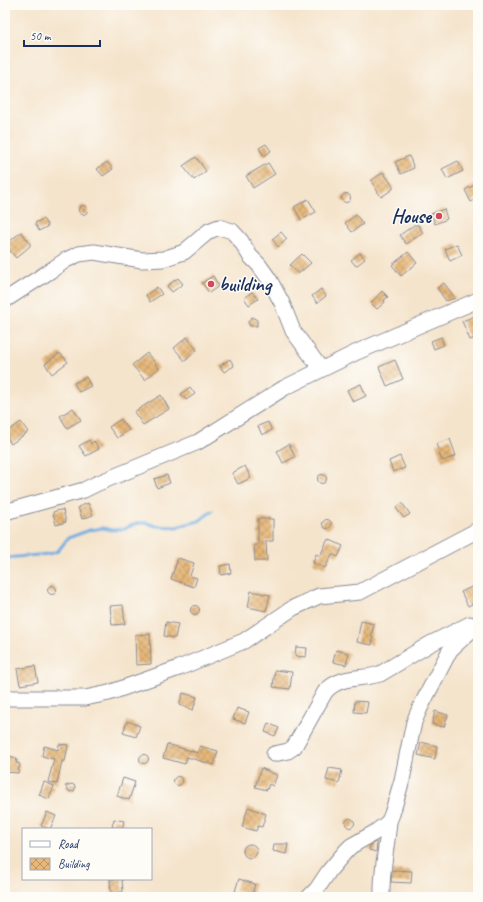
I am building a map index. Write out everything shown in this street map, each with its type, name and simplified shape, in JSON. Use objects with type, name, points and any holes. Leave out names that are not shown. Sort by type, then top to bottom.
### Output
[{"type":"street","points":[[5,300],[66,260],[79,254],[94,252],[142,260],[164,259],[184,252],[208,231],[219,227],[232,231],[241,241],[250,256],[259,265],[282,303],[293,331],[322,369]]},
{"type":"street","points":[[5,512],[84,490],[198,442],[284,388],[356,352],[478,300]]},
{"type":"street","points":[[5,698],[85,698],[109,693],[179,668],[244,641],[293,608],[319,596],[360,592],[478,530]]},
{"type":"street","points":[[274,754],[288,751],[294,747],[325,692],[330,686],[349,678],[372,677],[380,674],[430,644],[458,630],[478,623]]},
{"type":"street","points":[[382,897],[382,866],[387,843],[389,821],[396,801],[414,722],[450,650],[478,623]]},
{"type":"street","points":[[309,897],[351,846],[374,833],[389,821]]},
{"type":"building","points":[[266,144],[271,151],[264,156],[259,148]]},
{"type":"building","points":[[409,156],[414,168],[401,174],[395,162]]},
{"type":"building","points":[[196,157],[206,171],[194,180],[183,166]]},
{"type":"building","points":[[458,161],[463,171],[447,179],[442,169]]},
{"type":"building","points":[[107,162],[113,169],[103,176],[97,169]]},
{"type":"building","points":[[268,163],[275,174],[253,188],[246,176]]},
{"type":"building","points":[[383,172],[393,186],[393,189],[381,197],[371,181]]},
{"type":"building","name":"House","points":[[478,183],[478,198],[471,202],[465,190]]},
{"type":"building","points":[[344,194],[348,194],[350,198],[348,202],[344,202],[342,200],[342,196]]},
{"type":"building","points":[[308,199],[316,212],[301,220],[294,207]]},
{"type":"building","points":[[81,206],[85,206],[87,210],[85,214],[81,214],[79,212],[79,208]]},
{"type":"building","name":"House","points":[[444,209],[447,219],[435,224],[431,214]]},
{"type":"building","points":[[356,215],[363,224],[352,232],[345,223]]},
{"type":"building","points":[[43,219],[48,226],[39,231],[35,223]]},
{"type":"building","points":[[414,225],[418,225],[423,233],[406,244],[400,235]]},
{"type":"building","points":[[21,232],[30,243],[30,246],[16,258],[5,245]]},
{"type":"building","points":[[281,232],[287,239],[278,247],[272,239]]},
{"type":"building","points":[[457,244],[462,255],[450,261],[445,249]]},
{"type":"building","points":[[408,252],[417,263],[401,276],[392,265]]},
{"type":"building","points":[[360,253],[365,259],[356,266],[351,260]]},
{"type":"building","points":[[302,254],[311,263],[298,274],[290,265]]},
{"type":"building","name":"building","points":[[213,276],[219,286],[209,293],[202,283]]},
{"type":"building","points":[[178,278],[183,284],[172,292],[167,286]]},
{"type":"building","points":[[444,283],[455,298],[446,301],[437,288]]},
{"type":"building","points":[[157,287],[162,294],[150,302],[146,295]]},
{"type":"building","points":[[321,289],[326,296],[317,303],[312,296]]},
{"type":"building","points":[[382,291],[388,297],[377,309],[371,303]]},
{"type":"building","points":[[252,292],[258,299],[249,305],[244,298]]},
{"type":"building","points":[[478,315],[478,337],[470,340],[462,321]]},
{"type":"building","points":[[252,317],[257,320],[257,326],[250,326],[248,322]]},
{"type":"building","points":[[187,337],[197,350],[185,361],[174,348]]},
{"type":"building","points":[[441,337],[444,345],[434,349],[431,341]]},
{"type":"building","points":[[60,353],[68,362],[52,374],[45,364]]},
{"type":"building","points":[[147,353],[159,368],[145,380],[132,365]]},
{"type":"building","points":[[230,359],[234,366],[224,372],[220,366]]},
{"type":"building","points":[[395,360],[403,379],[387,386],[379,367]]},
{"type":"building","points":[[86,377],[91,386],[79,392],[74,383]]},
{"type":"building","points":[[361,384],[366,396],[353,402],[347,390]]},
{"type":"building","points":[[190,387],[195,394],[186,400],[181,394]]},
{"type":"building","points":[[161,395],[169,409],[143,425],[134,412]]},
{"type":"building","points":[[73,408],[81,420],[67,428],[60,416]]},
{"type":"building","points":[[121,419],[129,430],[117,438],[109,427]]},
{"type":"building","points":[[21,422],[28,432],[11,444],[5,433]]},
{"type":"building","points":[[268,422],[272,430],[262,435],[258,426]]},
{"type":"building","points":[[450,439],[456,456],[442,461],[436,444]]},
{"type":"building","points":[[89,440],[91,444],[94,441],[99,449],[86,456],[79,446]]},
{"type":"building","points":[[289,444],[295,457],[283,463],[277,451]]},
{"type":"building","points":[[400,456],[405,468],[393,472],[389,461]]},
{"type":"building","points":[[245,466],[251,478],[238,484],[232,473]]},
{"type":"building","points":[[167,475],[170,483],[157,488],[154,479]]},
{"type":"building","points":[[320,475],[324,475],[326,479],[324,483],[320,483],[318,481],[318,477]]},
{"type":"building","points":[[88,503],[93,515],[82,519],[78,507]]},
{"type":"building","points":[[402,503],[410,514],[404,518],[396,508]]},
{"type":"building","points":[[63,510],[66,522],[56,525],[53,512]]},
{"type":"building","points":[[258,519],[273,519],[273,541],[266,541],[267,561],[255,561],[254,545],[258,545]]},
{"type":"building","points":[[325,520],[329,520],[331,524],[329,528],[325,528],[323,526],[323,522]]},
{"type":"building","points":[[328,539],[343,546],[338,557],[332,554],[325,568],[313,563],[316,554],[320,556]]},
{"type":"building","points":[[178,558],[194,563],[190,576],[197,578],[194,587],[171,579]]},
{"type":"building","points":[[230,564],[231,573],[221,575],[220,566]]},
{"type":"building","points":[[478,584],[478,601],[468,606],[461,592]]},
{"type":"building","points":[[50,586],[54,586],[56,590],[54,594],[50,594],[48,592],[48,588]]},
{"type":"building","points":[[251,591],[270,595],[266,611],[248,607]]},
{"type":"building","points":[[123,605],[125,624],[112,625],[110,606]]},
{"type":"building","points":[[193,606],[197,606],[199,610],[197,614],[193,614],[191,612],[191,608]]},
{"type":"building","points":[[361,621],[374,624],[371,637],[373,637],[372,645],[357,642]]},
{"type":"building","points":[[166,622],[178,624],[175,638],[164,636]]},
{"type":"building","points":[[150,634],[151,664],[136,665],[135,635]]},
{"type":"building","points":[[296,647],[307,648],[306,657],[295,656]]},
{"type":"building","points":[[336,650],[349,653],[346,665],[333,662]]},
{"type":"building","points":[[35,666],[38,682],[20,685],[17,669]]},
{"type":"building","points":[[275,670],[292,672],[290,689],[273,687]]},
{"type":"building","points":[[183,693],[197,697],[193,710],[179,705]]},
{"type":"building","points":[[355,701],[368,702],[366,713],[354,712]]},
{"type":"building","points":[[237,708],[249,712],[245,723],[233,719]]},
{"type":"building","points":[[435,711],[448,715],[444,727],[432,724]]},
{"type":"building","points":[[127,721],[140,726],[136,737],[123,733]]},
{"type":"building","points":[[268,723],[279,728],[275,736],[265,732]]},
{"type":"building","points":[[421,742],[437,746],[435,759],[418,755]]},
{"type":"building","points":[[59,744],[68,745],[65,761],[62,761],[57,784],[48,782],[54,759],[42,756],[44,746],[58,750]]},
{"type":"building","points":[[167,744],[198,753],[200,746],[218,751],[214,765],[187,757],[185,764],[163,758]]},
{"type":"building","points":[[5,755],[17,758],[16,763],[20,764],[18,773],[5,772]]},
{"type":"building","points":[[142,755],[146,755],[148,759],[146,763],[142,763],[140,761],[140,757]]},
{"type":"building","points":[[261,768],[277,775],[273,786],[269,784],[267,790],[255,787]]},
{"type":"building","points":[[329,768],[342,770],[339,783],[326,780]]},
{"type":"building","points":[[176,777],[180,777],[182,781],[180,785],[176,785],[174,783],[174,779]]},
{"type":"building","points":[[123,778],[135,782],[129,800],[117,796]]},
{"type":"building","points":[[44,782],[54,786],[49,799],[39,795]]},
{"type":"building","points":[[72,784],[75,786],[75,789],[74,791],[70,792],[65,786]]},
{"type":"building","points":[[248,807],[266,814],[262,827],[258,826],[256,831],[242,827]]},
{"type":"building","points":[[47,812],[56,816],[50,828],[41,826]]},
{"type":"building","points":[[114,819],[124,821],[122,828],[112,827]]},
{"type":"building","points":[[348,819],[352,819],[354,823],[352,827],[348,827],[346,825],[346,821]]},
{"type":"building","points":[[375,842],[377,843],[376,852],[369,850],[370,846]]},
{"type":"building","points":[[250,844],[255,846],[257,851],[255,856],[250,858],[245,856],[243,851],[245,846]]},
{"type":"building","points":[[274,844],[288,844],[286,854],[273,851]]},
{"type":"building","points":[[392,870],[412,871],[411,883],[391,882]]},
{"type":"building","points":[[239,879],[255,884],[252,896],[235,891]]},
{"type":"building","points":[[110,880],[122,880],[123,892],[111,893]]},
{"type":"waterway","points":[[5,558],[49,554],[58,551],[68,538],[90,530],[103,528],[112,530],[123,529],[138,523],[176,527],[199,521],[212,511]]},
{"type":"place","name":"House","points":[[439,216]]},
{"type":"place","name":"building","points":[[211,284]]}]
